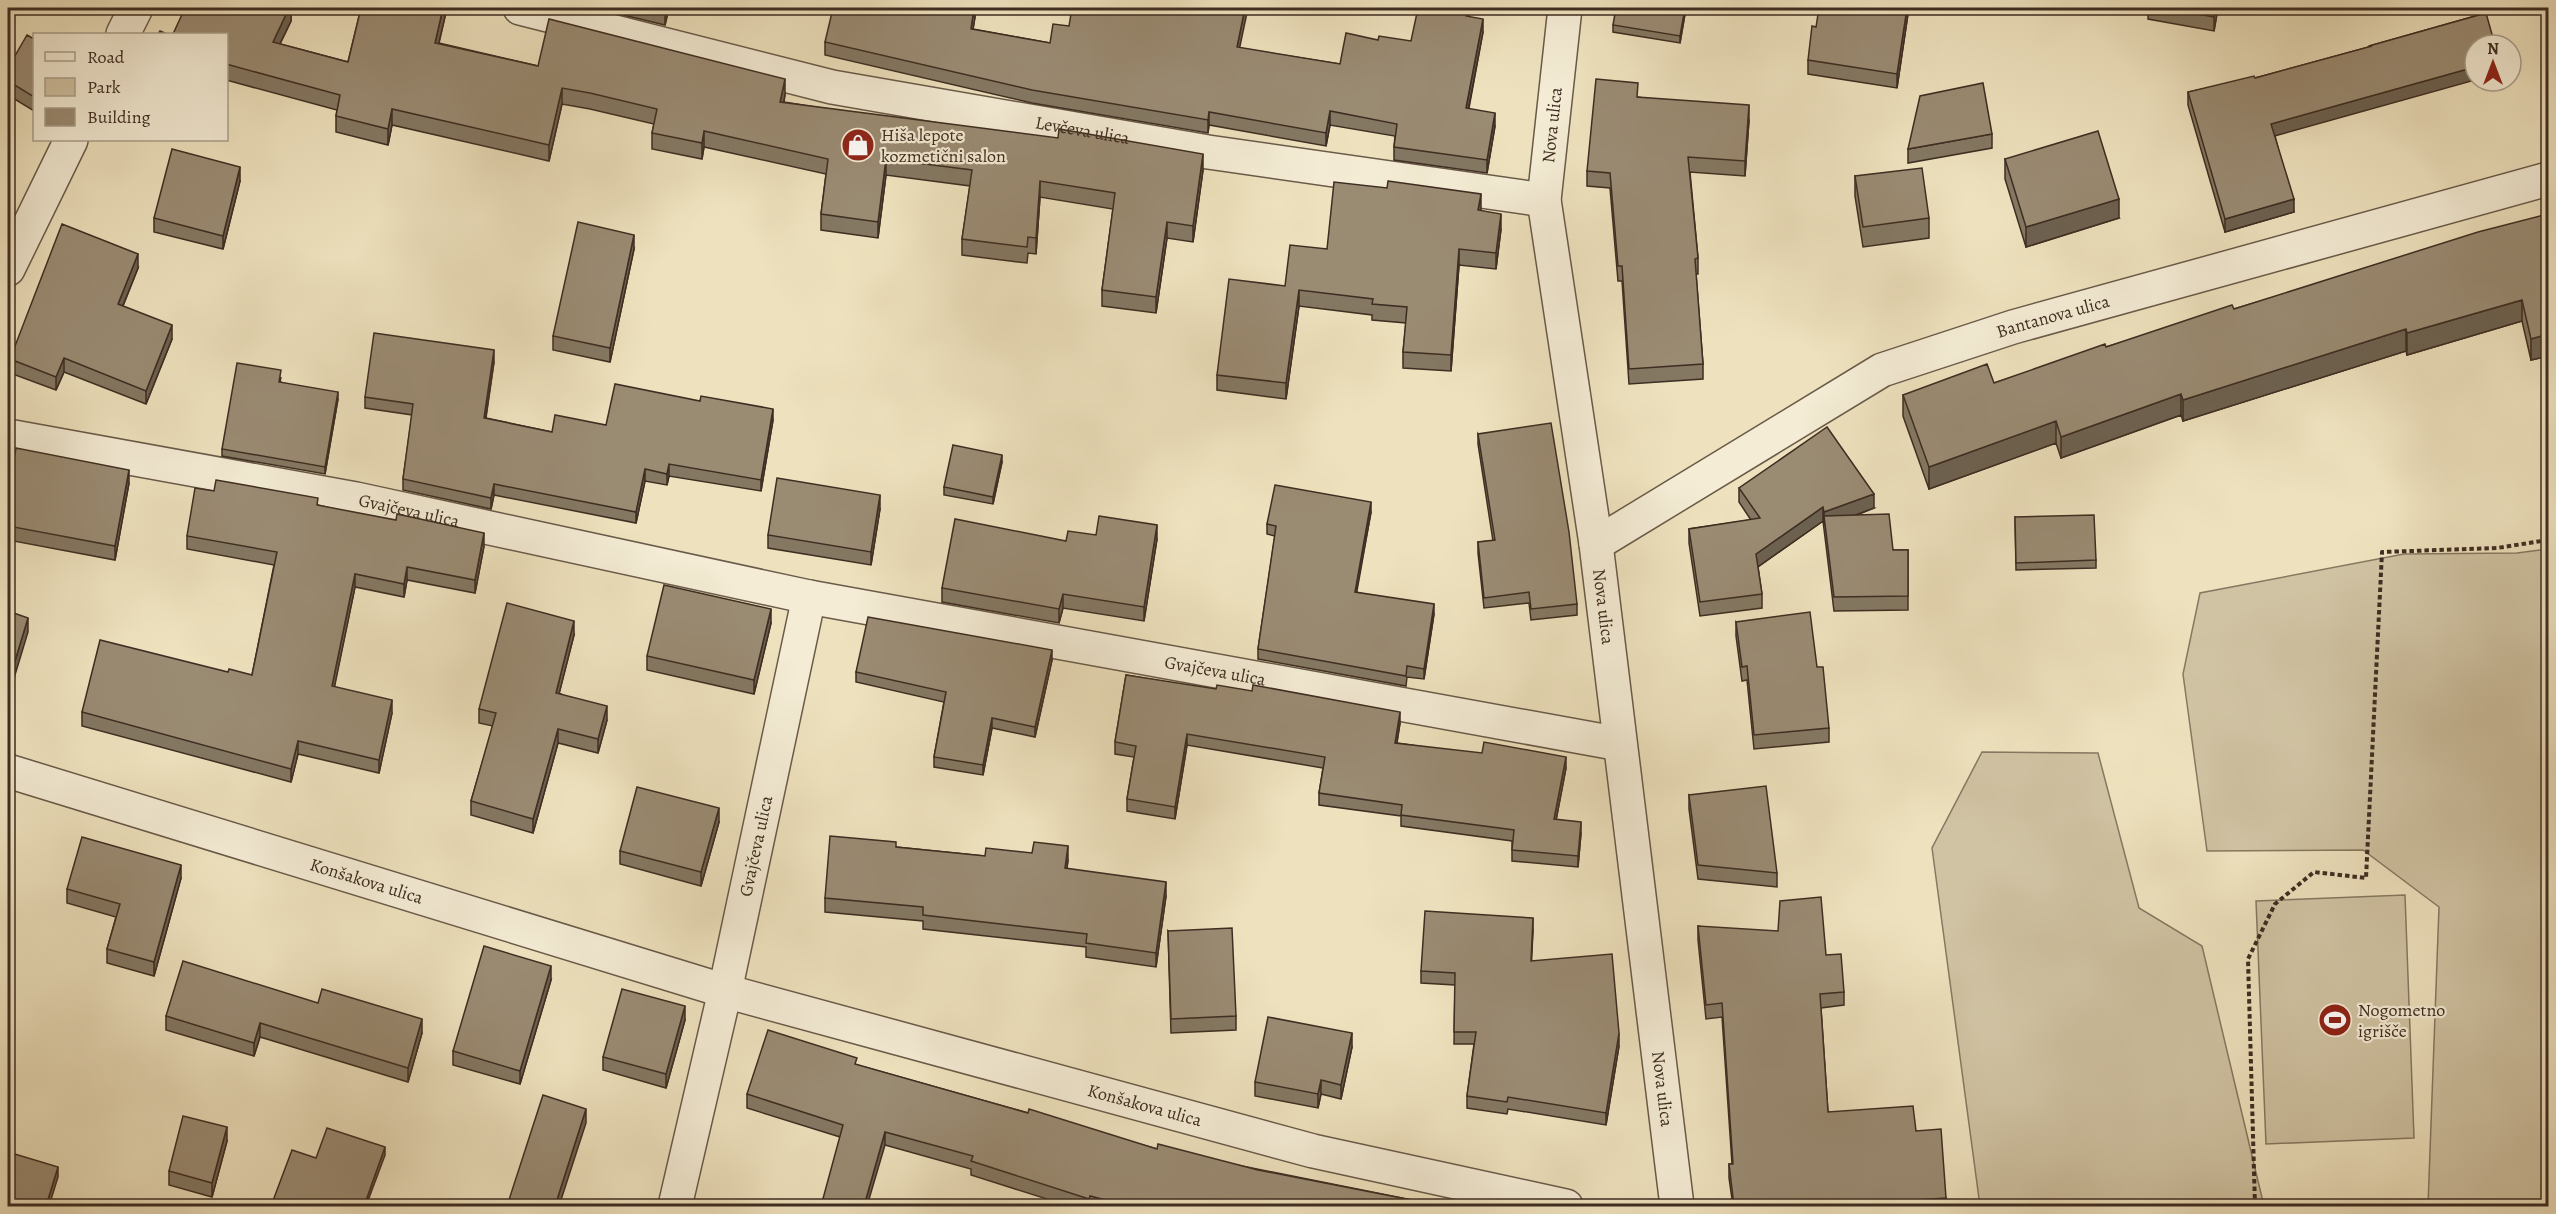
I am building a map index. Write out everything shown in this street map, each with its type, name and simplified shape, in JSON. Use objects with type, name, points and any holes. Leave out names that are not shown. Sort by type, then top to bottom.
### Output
[{"type":"street","points":[[124,33],[136,8]]},
{"type":"street","name":"Levčeva ulica","points":[[520,8],[832,87],[1208,152],[1544,200]]},
{"type":"street","name":"Nova ulica","points":[[1565,8],[1544,200],[1596,544],[1677,1206]]},
{"type":"street","points":[[8,269],[71,141]]},
{"type":"street","name":"Bantanova ulica","points":[[1596,544],[1882,370],[2013,327],[2548,179]]},
{"type":"street","name":"Gvajčeva ulica","points":[[8,436],[356,499],[809,597],[1620,744]]},
{"type":"street","name":"Gvajčeva ulica","points":[[725,991],[809,597]]},
{"type":"street","name":"Konšakova ulica","points":[[8,771],[725,991],[1313,1151],[1566,1206]]},
{"type":"street","points":[[675,1206],[725,991]]},
{"type":"path","points":[[2255,1206],[2248,959],[2275,904],[2314,872],[2366,878],[2382,552],[2497,548],[2548,540]]},
{"type":"green space","points":[[2548,549],[2548,1206],[2428,1206],[2439,907],[2363,850],[2207,851],[2183,674],[2200,593],[2404,554],[2517,553]]},
{"type":"green space","points":[[1982,752],[2098,753],[2139,908],[2202,946],[2264,1206],[1980,1206],[1932,848]]},
{"type":"green space","name":"Nogometno igrišče","points":[[2405,895],[2414,1138],[2266,1144],[2256,901]]},
{"type":"building","points":[[185,8],[289,8],[273,42],[348,62],[361,8],[443,8],[435,43],[538,66],[549,19],[785,79],[780,102],[1058,138],[1059,129],[1203,154],[1193,226],[1167,222],[1156,297],[1102,290],[1115,193],[1040,181],[1036,238],[1028,237],[1027,247],[962,239],[972,170],[886,159],[878,222],[821,214],[828,159],[704,131],[702,143],[652,133],[657,109],[562,88],[549,145],[392,109],[388,129],[336,116],[340,95],[228,65],[228,33],[173,33]]},
{"type":"building","points":[[833,8],[974,8],[971,29],[1050,43],[1053,24],[1069,26],[1072,8],[1245,8],[1237,47],[1340,64],[1346,33],[1378,40],[1379,36],[1411,41],[1418,8],[1467,8],[1466,16],[1483,19],[1466,108],[1495,113],[1487,160],[1394,147],[1397,124],[1330,111],[1326,133],[1209,112],[1208,120],[1032,90],[825,42]]},
{"type":"building","points":[[1616,8],[1685,8],[1680,36],[1613,25]]},
{"type":"building","points":[[1819,8],[1907,8],[1897,74],[1808,60],[1812,26],[1816,27]]},
{"type":"building","points":[[2161,8],[2216,8],[2214,17]]},
{"type":"building","points":[[2486,13],[2492,33],[2463,33],[2463,70],[2271,124],[2294,199],[2225,219],[2188,92],[2254,76],[2255,78],[2372,46],[2369,46]]},
{"type":"building","points":[[27,35],[33,38],[33,96],[8,81],[8,68]]},
{"type":"building","points":[[1596,79],[1638,83],[1637,97],[1749,105],[1745,161],[1688,157],[1698,258],[1695,259],[1703,364],[1629,369],[1622,266],[1618,266],[1610,173],[1587,171]]},
{"type":"building","points":[[1983,83],[1992,134],[1908,149],[1920,96]]},
{"type":"building","points":[[2098,131],[2119,199],[2026,227],[2005,159]]},
{"type":"building","points":[[172,149],[240,167],[223,236],[154,218]]},
{"type":"building","points":[[1922,168],[1929,218],[1863,227],[1855,176]]},
{"type":"building","points":[[1388,181],[1481,194],[1478,210],[1501,214],[1496,253],[1459,249],[1451,355],[1403,352],[1407,307],[1372,304],[1373,299],[1299,290],[1286,383],[1217,375],[1229,279],[1285,286],[1290,245],[1327,249],[1334,182],[1387,188]]},
{"type":"building","points":[[2548,214],[2548,334],[2531,339],[2522,300],[2407,333],[2406,329],[2183,400],[2181,394],[2061,437],[2056,421],[1929,467],[1903,395],[1987,364],[1994,383],[2105,344],[2106,347],[2232,305],[2234,309],[2478,232]]},
{"type":"building","points":[[578,222],[634,235],[610,348],[553,336]]},
{"type":"building","points":[[62,224],[138,254],[118,304],[172,325],[146,391],[64,358],[56,377],[10,359]]},
{"type":"building","points":[[374,333],[494,350],[484,418],[552,432],[555,415],[606,425],[615,384],[700,401],[701,396],[773,409],[761,480],[669,464],[667,474],[645,469],[636,512],[494,484],[491,498],[403,479],[413,404],[365,397]]},
{"type":"building","points":[[237,363],[281,370],[279,382],[338,392],[325,467],[222,449]]},
{"type":"building","points":[[1551,423],[1569,532],[1577,604],[1531,609],[1529,592],[1484,598],[1478,542],[1495,540],[1478,434]]},
{"type":"building","points":[[1827,427],[1874,494],[1824,512],[1823,507],[1756,554],[1762,594],[1700,602],[1689,529],[1760,518],[1739,488]]},
{"type":"building","points":[[953,445],[1002,455],[993,497],[944,487]]},
{"type":"building","points":[[16,448],[129,470],[115,546],[8,526],[8,493]]},
{"type":"building","points":[[777,478],[880,495],[871,552],[768,535]]},
{"type":"building","points":[[216,480],[318,498],[317,505],[396,520],[397,514],[484,533],[475,580],[407,567],[404,584],[355,574],[332,686],[392,700],[379,760],[298,741],[291,769],[82,712],[100,640],[228,672],[229,669],[252,675],[277,552],[187,536],[195,488],[214,491]]},
{"type":"building","points":[[1275,485],[1371,502],[1355,592],[1434,604],[1424,669],[1407,666],[1406,676],[1258,649],[1276,526],[1267,524]]},
{"type":"building","points":[[1889,514],[1893,550],[1908,550],[1908,596],[1834,597],[1824,516]]},
{"type":"building","points":[[2094,515],[2096,560],[2016,563],[2015,517]]},
{"type":"building","points":[[1099,516],[1157,525],[1144,607],[1063,594],[1059,609],[942,588],[955,519],[1066,541],[1068,531],[1096,535]]},
{"type":"building","points":[[664,585],[771,609],[754,680],[647,656]]},
{"type":"building","points":[[507,603],[574,621],[556,693],[607,706],[598,739],[558,729],[533,819],[471,801],[496,713],[479,709]]},
{"type":"building","points":[[8,611],[28,618],[8,684]]},
{"type":"building","points":[[1810,612],[1817,667],[1823,667],[1829,728],[1754,735],[1747,666],[1742,667],[1736,622]]},
{"type":"building","points":[[868,617],[1052,650],[1035,727],[992,718],[983,765],[934,757],[946,692],[856,672]]},
{"type":"building","points":[[1126,675],[1216,689],[1217,685],[1252,691],[1253,685],[1400,712],[1395,743],[1482,753],[1484,742],[1566,757],[1554,819],[1581,822],[1578,856],[1512,850],[1514,830],[1401,815],[1402,805],[1319,793],[1325,757],[1187,734],[1175,807],[1127,799],[1136,746],[1115,742]]},
{"type":"building","points":[[1766,786],[1777,873],[1698,865],[1689,795]]},
{"type":"building","points":[[637,787],[719,808],[701,872],[620,851]]},
{"type":"building","points":[[830,836],[896,842],[896,847],[985,856],[986,848],[1032,853],[1034,842],[1068,846],[1065,868],[1166,882],[1156,953],[1086,943],[1087,934],[923,915],[923,907],[825,898]]},
{"type":"building","points":[[82,837],[181,865],[154,962],[107,949],[120,904],[67,889]]},
{"type":"building","points":[[1821,897],[1826,955],[1841,954],[1844,992],[1820,994],[1828,1112],[1913,1106],[1916,1131],[1941,1129],[1946,1198],[1838,1206],[1734,1206],[1729,1164],[1733,1164],[1722,1003],[1706,1005],[1698,926],[1778,931],[1780,901]]},
{"type":"building","points":[[1425,911],[1533,918],[1531,961],[1612,954],[1619,1033],[1606,1113],[1508,1097],[1507,1102],[1467,1096],[1476,1032],[1454,1032],[1455,973],[1421,971]]},
{"type":"building","points":[[1232,928],[1236,1016],[1171,1019],[1168,931]]},
{"type":"building","points":[[484,946],[551,966],[520,1071],[453,1051]]},
{"type":"building","points":[[183,961],[318,1003],[322,989],[422,1019],[408,1068],[260,1023],[254,1043],[166,1016]]},
{"type":"building","points":[[622,989],[685,1006],[666,1074],[603,1057]]},
{"type":"building","points":[[1268,1017],[1352,1033],[1341,1085],[1321,1080],[1318,1094],[1255,1082]]},
{"type":"building","points":[[768,1030],[857,1058],[855,1064],[1028,1113],[1029,1109],[1157,1149],[1158,1144],[1258,1170],[1442,1206],[1129,1206],[1090,1196],[1089,1199],[971,1161],[973,1156],[885,1132],[864,1206],[821,1206],[843,1125],[747,1094]]},
{"type":"building","points":[[543,1095],[586,1109],[555,1206],[507,1206]]},
{"type":"building","points":[[183,1116],[227,1127],[212,1183],[169,1171]]},
{"type":"building","points":[[327,1128],[385,1147],[364,1206],[271,1206],[292,1150],[316,1158]]},
{"type":"building","points":[[8,1152],[58,1167],[46,1206],[8,1206]]},
{"type":"building","points":[[454,1202],[469,1206],[453,1206]]},
{"type":"place","name":"Hiša lepote kozmetični salon","points":[[858,145]]},
{"type":"place","name":"Nogometno igrišče","points":[[2335,1020]]}]
